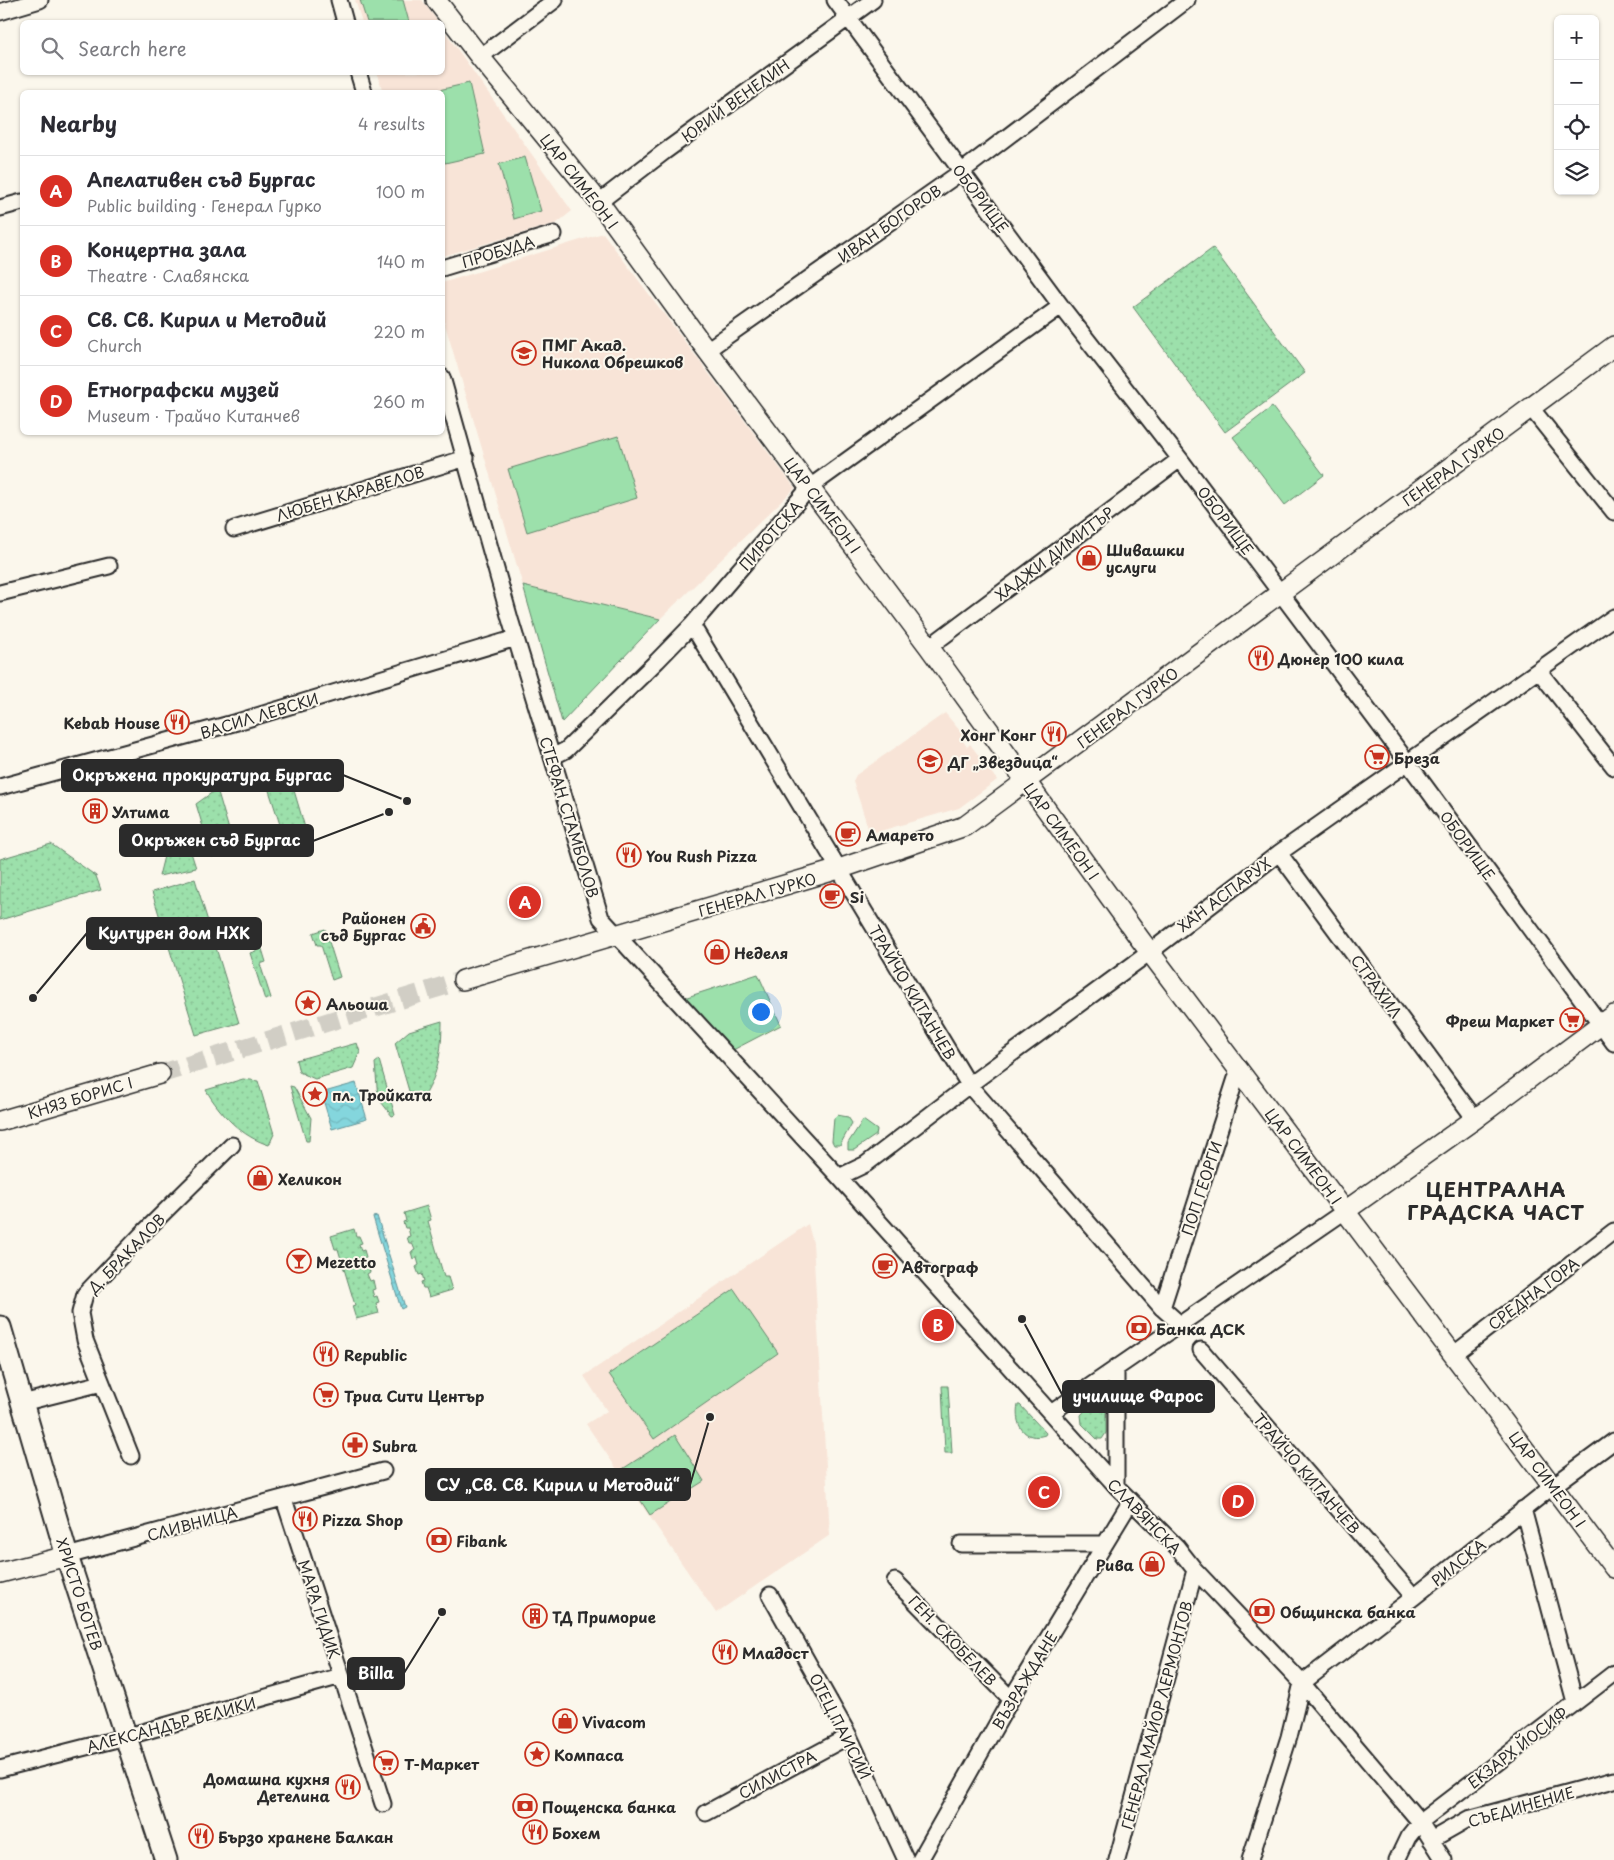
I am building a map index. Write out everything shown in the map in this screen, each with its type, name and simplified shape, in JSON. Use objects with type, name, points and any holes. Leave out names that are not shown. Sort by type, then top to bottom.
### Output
[{"type":"main road","name":"ХРИСТО БОТЕВ","points":[[0,1327],[67,1556],[166,1860]]},
{"type":"street","points":[[0,12],[40,0]]},
{"type":"street","points":[[339,0],[344,20]]},
{"type":"street","name":"ЦАР СИМЕОН I","points":[[436,0],[480,57],[599,202],[707,350],[929,646],[1150,952],[1614,1568]]},
{"type":"street","points":[[480,57],[555,0]]},
{"type":"street","name":"ОБОРИЩЕ","points":[[834,0],[1061,306],[1180,459],[1408,763],[1607,1020],[1614,1043]]},
{"type":"street","name":"ЮРИЙ ВЕНЕЛИН","points":[[599,202],[664,152],[873,0]]},
{"type":"street","name":"ИВАН БОГОРОВ","points":[[707,350],[961,172],[1187,0]]},
{"type":"street","points":[[359,75],[363,90]]},
{"type":"street","points":[[0,208],[20,203]]},
{"type":"street","name":"ПРОБУДА","points":[[445,267],[554,234]]},
{"type":"street","name":"ПИРОТСКА","points":[[552,757],[566,750],[657,662],[692,625],[810,487],[1061,306]]},
{"type":"street","name":"ГЕНЕРАЛ ГУРКО","points":[[463,980],[839,869],[965,826],[1614,346]]},
{"type":"street","name":"СТЕФАН СТАМБОЛОВ","points":[[445,387],[516,638],[601,918],[839,1177]]},
{"type":"street","points":[[1532,408],[1614,512]]},
{"type":"street","name":"ЛЮБЕН КАРАВЕЛОВ","points":[[234,529],[466,458]]},
{"type":"street","name":"ХАДЖИ ДИМИТЪР","points":[[929,646],[1180,459]]},
{"type":"street","points":[[0,594],[109,566]]},
{"type":"street","name":"ХАН АСПАРУХ","points":[[839,1177],[866,1164],[1279,853],[1614,617]]},
{"type":"street","name":"ТРАЙЧО КИТАНЧЕВ","points":[[692,625],[969,1085],[1162,1308],[1181,1325]]},
{"type":"street","name":"ВАСИЛ ЛЕВСКИ","points":[[0,787],[237,722],[516,638]]},
{"type":"street","points":[[1538,671],[1614,767]]},
{"type":"street","name":"СТРАХИЛ","points":[[1279,853],[1475,1119]]},
{"type":"street","points":[[1051,1413],[1345,1211],[1475,1119],[1607,1020]]},
{"type":"street","name":"ПОП ГЕОРГИ","points":[[1162,1308],[1239,1069]]},
{"type":"street","name":"КНЯЗ БОРИС I","points":[[0,1121],[160,1074]]},
{"type":"street","name":"Д. БРАКАЛОВ","points":[[131,1456],[85,1340],[80,1313],[85,1294],[142,1234],[232,1145]]},
{"type":"street","name":"СЛАВЯНСКА","points":[[839,1177],[1116,1486],[1177,1547],[1195,1570],[1302,1683],[1420,1822],[1444,1860]]},
{"type":"street","name":"СРЕДНА ГОРА","points":[[1453,1355],[1614,1231]]},
{"type":"street","name":"ТРАЙЧО КИТАНЧЕВ","points":[[1201,1350],[1414,1597]]},
{"type":"street","points":[[1116,1367],[1116,1486]]},
{"type":"street","points":[[22,1403],[102,1383]]},
{"type":"street","name":"РИЛСКА","points":[[1302,1683],[1553,1486],[1614,1441]]},
{"type":"street","name":"СЛИВНИЦА","points":[[0,1573],[383,1471]]},
{"type":"street","name":"МАРА ГИДИК","points":[[284,1498],[383,1804]]},
{"type":"street","name":"ВЪЗРАЖДАНЕ","points":[[920,1860],[1011,1700],[1131,1501]]},
{"type":"street","points":[[1523,1510],[1575,1702]]},
{"type":"street","points":[[961,1544],[1105,1544]]},
{"type":"street","name":"ГЕНЕРАЛ МАЙОР ЛЕРМОНТОВ","points":[[1117,1860],[1195,1570]]},
{"type":"street","name":"ГЕН. СКОБЕЛЕВ","points":[[895,1581],[1011,1700]]},
{"type":"street","name":"ОТЕЦ ПАИСИЙ","points":[[770,1595],[849,1736],[906,1860]]},
{"type":"street","name":"ЕКЗАРХ ЙОСИФ","points":[[1397,1860],[1408,1837],[1420,1822],[1614,1673]]},
{"type":"street","name":"АЛЕКСАНДЪР ВЕЛИКИ","points":[[0,1768],[125,1737],[341,1676]]},
{"type":"street","points":[[1250,1860],[1289,1736],[1302,1683]]},
{"type":"street","name":"СИЛИСТРА","points":[[706,1813],[849,1736]]},
{"type":"street","name":"СЪЕДИНЕНИЕ","points":[[1431,1840],[1468,1819],[1614,1780]]},
{"type":"shaded area","points":[[355,0],[422,0],[437,20],[361,20]]},
{"type":"shaded area","points":[[445,32],[572,211],[557,223],[445,255],[445,90],[382,90],[378,75],[445,75]]},
{"type":"shaded area","points":[[603,233],[795,488],[660,619],[523,586],[445,325],[445,282]]},
{"type":"shaded area","name":"ДГ „Звездица“","points":[[945,713],[966,738],[963,741],[967,747],[970,744],[997,780],[959,808],[870,834],[853,781],[856,775]]},
{"type":"shaded area","points":[[808,1224],[813,1243],[830,1535],[716,1613],[586,1424],[607,1411],[584,1376]]},
{"type":"green space","points":[[360,0],[403,0],[408,20],[366,20]]},
{"type":"green space","points":[[469,83],[485,154],[445,163],[445,90],[439,90]]},
{"type":"green space","points":[[525,157],[541,211],[514,219],[499,164]]},
{"type":"green space","points":[[1213,248],[1305,373],[1225,432],[1133,307]]},
{"type":"green space","points":[[1272,407],[1324,475],[1285,505],[1233,437]]},
{"type":"green space","points":[[618,436],[637,498],[527,532],[508,469]]},
{"type":"green space","points":[[523,586],[660,619],[562,722]]},
{"type":"green space","points":[[290,777],[306,831],[284,837],[265,778]]},
{"type":"green space","points":[[217,789],[235,850],[212,857],[196,804]]},
{"type":"green space","points":[[173,833],[188,843],[196,868],[159,876],[165,852]]},
{"type":"green space","points":[[51,844],[96,876],[101,890],[0,920],[0,859]]},
{"type":"green space","points":[[195,879],[239,1023],[196,1035],[152,892]]},
{"type":"green space","points":[[325,929],[340,977],[332,980],[321,945],[317,945],[313,933]]},
{"type":"green space","points":[[262,949],[266,962],[260,964],[271,998],[265,1000],[250,953]]},
{"type":"green space","points":[[758,974],[781,1025],[733,1050],[681,999]]},
{"type":"green space","points":[[442,1021],[438,1063],[427,1092],[421,1101],[409,1091],[395,1043],[409,1031]]},
{"type":"green space","points":[[357,1043],[360,1052],[353,1068],[315,1079],[299,1072],[296,1060]]},
{"type":"green space","points":[[379,1060],[395,1115],[392,1116],[378,1098],[375,1063]]},
{"type":"green space","points":[[243,1079],[258,1081],[274,1134],[269,1145],[250,1136],[233,1124],[218,1108],[206,1090]]},
{"type":"green space","points":[[290,1086],[294,1087],[311,1118],[309,1141],[306,1141]]},
{"type":"green space","points":[[837,1115],[848,1117],[852,1123],[840,1145],[834,1145],[832,1141],[834,1118]]},
{"type":"green space","points":[[863,1120],[877,1130],[876,1135],[854,1150],[848,1150],[848,1143]]},
{"type":"green space","points":[[427,1206],[431,1220],[428,1221],[444,1277],[448,1277],[452,1290],[429,1297],[426,1288],[423,1288],[421,1282],[424,1281],[422,1274],[419,1275],[416,1267],[419,1265],[417,1258],[413,1259],[411,1252],[415,1250],[407,1237],[410,1236],[408,1228],[405,1228],[403,1222],[406,1221],[404,1213]]},
{"type":"green space","points":[[354,1229],[356,1236],[359,1236],[362,1243],[359,1244],[361,1251],[364,1250],[366,1257],[363,1258],[365,1266],[368,1265],[370,1272],[367,1274],[370,1281],[373,1280],[375,1289],[372,1290],[374,1297],[377,1296],[379,1302],[376,1303],[379,1313],[356,1319],[352,1306],[355,1305],[338,1249],[335,1249],[331,1236]]},
{"type":"green space","points":[[734,1289],[778,1353],[654,1439],[609,1374]]},
{"type":"green space","points":[[942,1386],[948,1386],[952,1453],[945,1453]]},
{"type":"green space","points":[[1104,1395],[1106,1399],[1106,1433],[1102,1439],[1097,1439],[1082,1424],[1081,1415],[1098,1396]]},
{"type":"green space","points":[[1018,1405],[1046,1433],[1045,1435],[1031,1436],[1022,1430],[1018,1419]]},
{"type":"green space","points":[[675,1435],[704,1481],[650,1515],[621,1470]]},
{"type":"water","points":[[356,1083],[367,1119],[332,1129],[321,1093]]},
{"type":"water","points":[[377,1216],[405,1307],[401,1309],[373,1217]]},
{"type":"tunnel","points":[[160,1074],[463,980]]},
{"type":"place","name":"ПМГ Акад. Никола Обрешков","points":[[524,353]]},
{"type":"place","name":"Шивашки услуги","points":[[1089,558]]},
{"type":"place","name":"Дюнер 100 кила","points":[[1261,658]]},
{"type":"place","name":"Kebab House","points":[[177,722]]},
{"type":"place","name":"Хонг Конг","points":[[1054,734]]},
{"type":"place","name":"Бреза","points":[[1377,757]]},
{"type":"place","name":"ДГ „Звездица“","points":[[930,761]]},
{"type":"place","name":"Окръжена прокуратура Бургас","points":[[407,801]]},
{"type":"place","name":"Ултима","points":[[95,811]]},
{"type":"place","name":"Окръжен съд Бургас","points":[[389,812]]},
{"type":"place","name":"Амарето","points":[[848,834]]},
{"type":"place","name":"You Rush Pizza","points":[[629,855]]},
{"type":"place","name":"Si","points":[[832,896]]},
{"type":"place","name":"Апелативен съд Бургас","points":[[525,902]]},
{"type":"place","name":"Районен съд Бургас","points":[[423,926]]},
{"type":"place","name":"Неделя","points":[[717,952]]},
{"type":"place","name":"Културен дом НХК","points":[[33,998]]},
{"type":"place","name":"Альоша","points":[[308,1003]]},
{"type":"place","name":"Фреш Маркет","points":[[1572,1020]]},
{"type":"place","name":"пл. Тройката","points":[[315,1094]]},
{"type":"place","name":"Хеликон","points":[[260,1178]]},
{"type":"place","name":"Mezetto","points":[[299,1261]]},
{"type":"place","name":"Автограф","points":[[885,1266]]},
{"type":"place","name":"училище Фарос","points":[[1022,1319]]},
{"type":"place","name":"Концертна зала","points":[[938,1325]]},
{"type":"place","name":"Банка ДСК","points":[[1139,1328]]},
{"type":"place","name":"Republic","points":[[326,1354]]},
{"type":"place","name":"Триа Сити Център","points":[[326,1395]]},
{"type":"place","name":"СУ „Св. Св. Кирил и Методий“","points":[[710,1417]]},
{"type":"place","name":"Subra","points":[[355,1445]]},
{"type":"place","name":"Св. Св. Кирил и Методий","points":[[1044,1492]]},
{"type":"place","name":"Етнографски музей","points":[[1238,1501]]},
{"type":"place","name":"Pizza Shop","points":[[305,1519]]},
{"type":"place","name":"Fibank","points":[[439,1540]]},
{"type":"place","name":"Рива","points":[[1152,1564]]},
{"type":"place","name":"Общинска банка","points":[[1262,1611]]},
{"type":"place","name":"Billa","points":[[442,1612]]},
{"type":"place","name":"ТД Приморие","points":[[535,1616]]},
{"type":"place","name":"Младост","points":[[725,1652]]},
{"type":"place","name":"Vivacom","points":[[565,1721]]},
{"type":"place","name":"Компаса","points":[[537,1754]]},
{"type":"place","name":"Т-Маркет","points":[[386,1763]]},
{"type":"place","name":"Домашна кухня Детелина","points":[[348,1787]]},
{"type":"place","name":"Пощенска банка","points":[[525,1806]]},
{"type":"place","name":"Бохем","points":[[535,1832]]},
{"type":"place","name":"Бързо хранене Балкан","points":[[201,1836]]},
{"type":"district","name":"ЦЕНТРАЛНА ГРАДСКА ЧАСТ","points":[[1496,1200]]}]
